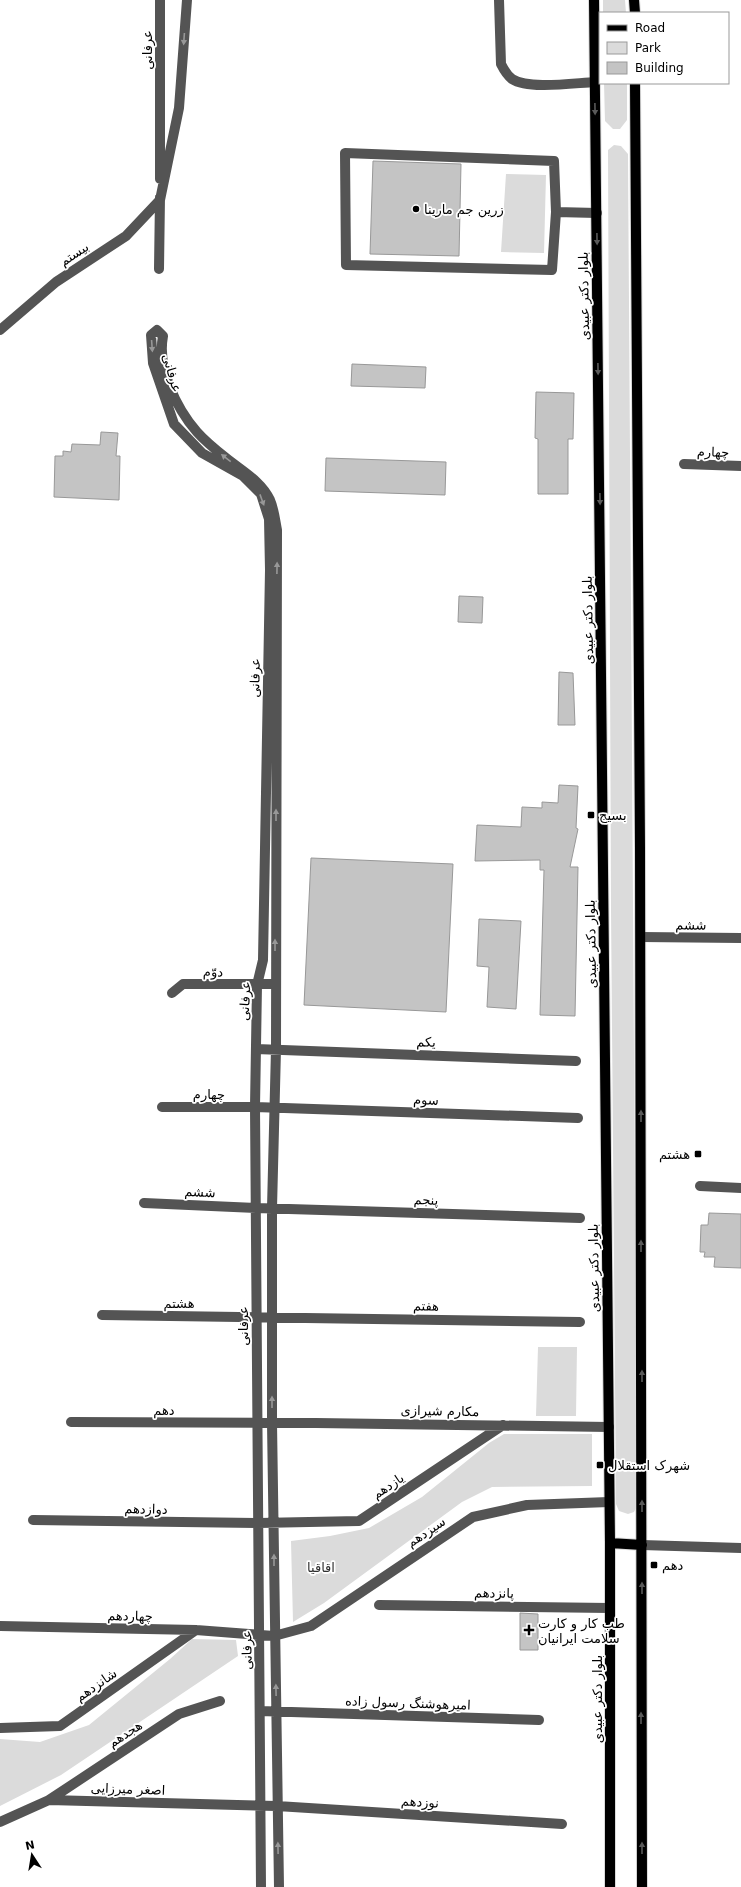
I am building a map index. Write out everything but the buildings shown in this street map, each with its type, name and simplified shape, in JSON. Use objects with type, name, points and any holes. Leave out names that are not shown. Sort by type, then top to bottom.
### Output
[{"type":"main road","name":"بلوار دکتر عبیدی","points":[[594,0],[610,1543],[610,1887]]},
{"type":"main road","points":[[634,0],[635,12]]},
{"type":"main road","points":[[635,84],[641,937],[642,1887]]},
{"type":"main road","points":[[610,1543],[642,1545]]},
{"type":"street","name":"عرفانی","points":[[159,269],[160,0]]},
{"type":"street","points":[[160,200],[179,108],[187,0]]},
{"type":"street","points":[[499,0],[501,64],[505,72],[512,79],[522,83],[533,84],[595,82]]},
{"type":"street","points":[[345,153],[554,161],[556,212],[552,270],[346,265],[345,153]]},
{"type":"street","name":"بیستم","points":[[0,330],[56,282],[126,236],[160,200]]},
{"type":"street","points":[[556,212],[597,213]]},
{"type":"street","name":"عرفانی","points":[[261,1887],[255,1107],[257,985],[263,960],[270,570],[269,519],[261,494],[243,476],[202,453],[174,424],[153,364],[151,335],[157,330],[163,336],[161,347],[164,368],[177,403],[197,432],[226,458],[251,476],[270,500],[277,530],[276,1049],[272,1208],[272,1423],[278,1887]]},
{"type":"street","name":"چهارم","points":[[684,464],[741,466]]},
{"type":"street","name":"ششم","points":[[641,937],[741,938]]},
{"type":"street","name":"دوّم","points":[[172,993],[183,984],[275,984]]},
{"type":"street","name":"یکم","points":[[256,1048],[576,1061]]},
{"type":"street","name":"چهارم","points":[[162,1107],[275,1108]]},
{"type":"street","name":"سوم","points":[[275,1108],[578,1118]]},
{"type":"street","points":[[700,1186],[741,1188]]},
{"type":"street","name":"ششم","points":[[144,1203],[272,1208]]},
{"type":"street","name":"پنجم","points":[[272,1208],[580,1218]]},
{"type":"street","name":"هشتم","points":[[102,1316],[272,1317]]},
{"type":"street","name":"هفتم","points":[[272,1317],[580,1322]]},
{"type":"street","name":"دهم","points":[[71,1422],[272,1423]]},
{"type":"street","name":"مکارم شیرازی","points":[[272,1423],[609,1427]]},
{"type":"street","name":"یازدهم","points":[[259,1523],[359,1521],[503,1425]]},
{"type":"street","name":"سیزدهم","points":[[259,1636],[274,1636],[312,1626],[473,1517],[527,1505],[609,1502]]},
{"type":"street","name":"دوازدهم","points":[[33,1520],[259,1523]]},
{"type":"street","points":[[642,1545],[741,1548]]},
{"type":"street","name":"پانزدهم","points":[[378,1604],[610,1608]]},
{"type":"street","name":"چهاردهم","points":[[0,1626],[196,1630],[259,1636]]},
{"type":"street","name":"شانزدهم","points":[[0,1728],[60,1726],[196,1630]]},
{"type":"street","name":"هجدهم","points":[[49,1800],[179,1714],[220,1701]]},
{"type":"street","name":"امیرهوشنگ رسول زاده","points":[[260,1711],[539,1720]]},
{"type":"street","name":"اصغر میرزایی","points":[[0,1822],[49,1800],[277,1806]]},
{"type":"street","name":"نوزدهم","points":[[277,1806],[562,1824]]},
{"type":"green space","points":[[603,0],[625,0],[626,12],[603,12]]},
{"type":"green space","points":[[604,84],[627,84],[627,120],[620,129],[613,129],[605,121]]},
{"type":"green space","points":[[614,145],[621,146],[628,154],[637,1506],[634,1512],[628,1514],[619,1511],[616,1504],[611,910],[608,150]]},
{"type":"green space","points":[[506,174],[546,175],[544,253],[501,252]]},
{"type":"green space","points":[[538,1347],[577,1347],[576,1416],[536,1416]]},
{"type":"green space","name":"اقاقیا","points":[[504,1434],[592,1434],[592,1486],[492,1487],[462,1502],[324,1603],[293,1622],[291,1541],[330,1536],[369,1528],[422,1497],[489,1443]]},
{"type":"green space","points":[[192,1639],[236,1640],[238,1656],[61,1775],[0,1806],[0,1739],[40,1742],[89,1725],[170,1659]]},
{"type":"place","name":"زرین جم مارینا","points":[[416,209]]},
{"type":"place","name":"بسیج","points":[[591,815]]},
{"type":"place","name":"هشتم","points":[[698,1154]]},
{"type":"place","name":"شهرک استقلال","points":[[600,1465]]},
{"type":"place","name":"دهم","points":[[654,1565]]},
{"type":"place","name":"طب کار و کارت سلامت ایرانیان","points":[[529,1630]]}]
